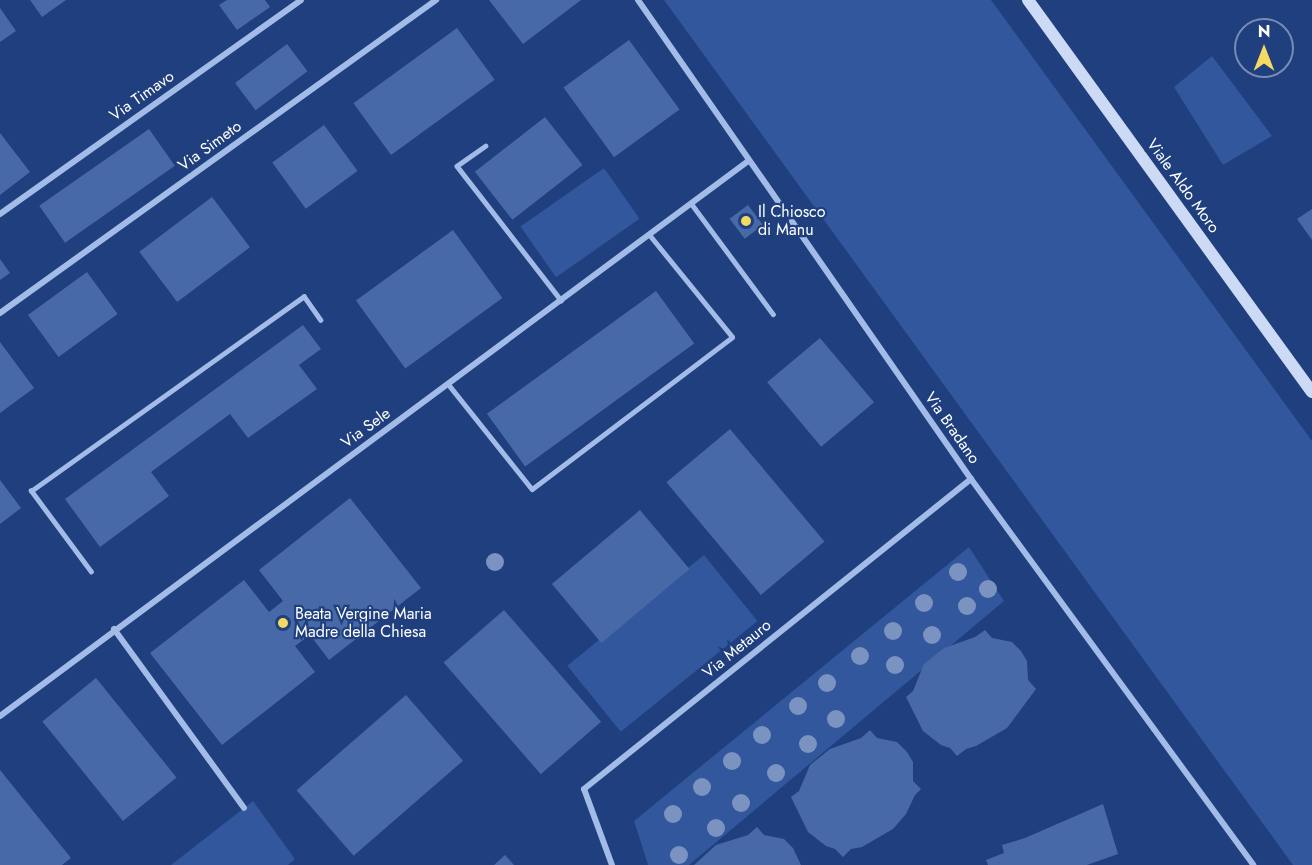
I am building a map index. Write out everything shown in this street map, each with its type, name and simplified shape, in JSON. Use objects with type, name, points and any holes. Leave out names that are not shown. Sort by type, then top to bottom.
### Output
[{"type":"street","name":"Via Timavo","points":[[0,214],[301,0]]},
{"type":"street","name":"Via Simeto","points":[[0,313],[436,0]]},
{"type":"street","name":"Via Bradano","points":[[638,0],[971,479],[1253,865]]},
{"type":"street","name":"Viale Aldo Moro","points":[[1028,0],[1312,392]]},
{"type":"street","name":"Via Sele","points":[[0,716],[114,629],[449,385],[748,160]]},
{"type":"street","name":"Via Metauro","points":[[612,865],[584,789],[971,479]]},
{"type":"street","points":[[114,629],[244,808]]},
{"type":"lane","points":[[486,146],[458,166],[561,300]]},
{"type":"lane","points":[[691,203],[773,314]]},
{"type":"lane","points":[[449,385],[532,489],[732,337],[649,235]]},
{"type":"lane","points":[[91,572],[31,491],[304,296],[321,320]]},
{"type":"shaded area","points":[[664,0],[991,0],[1312,441],[1312,865],[1293,865]]},
{"type":"shaded area","points":[[1212,56],[1272,136],[1223,165],[1174,87]]},
{"type":"shaded area","points":[[604,168],[640,219],[556,277],[520,227]]},
{"type":"shaded area","points":[[969,547],[1004,601],[689,865],[648,865],[634,821]]},
{"type":"shaded area","points":[[704,555],[757,621],[621,732],[567,666]]},
{"type":"shaded area","points":[[253,801],[295,859],[288,865],[171,865]]},
{"type":"building","points":[[30,0],[66,0],[42,17]]},
{"type":"building","points":[[227,0],[265,0],[270,7],[237,30],[219,5]]},
{"type":"building","points":[[489,0],[581,0],[523,44]]},
{"type":"building","points":[[0,8],[16,31],[0,42]]},
{"type":"building","points":[[457,28],[495,80],[391,155],[353,103]]},
{"type":"building","points":[[629,40],[680,110],[614,157],[563,88]]},
{"type":"building","points":[[287,44],[307,71],[256,110],[235,83]]},
{"type":"building","points":[[545,117],[583,165],[512,220],[475,172]]},
{"type":"building","points":[[324,125],[358,171],[306,209],[272,163]]},
{"type":"building","points":[[149,129],[175,166],[65,243],[39,206]]},
{"type":"building","points":[[0,133],[30,172],[0,195]]},
{"type":"building","points":[[212,197],[250,247],[177,302],[139,252]]},
{"type":"building","name":"Il Chiosco di Manu","points":[[748,205],[763,225],[745,239],[730,219]]},
{"type":"building","points":[[1312,209],[1312,240],[1297,219]]},
{"type":"building","points":[[453,230],[502,298],[405,368],[356,301]]},
{"type":"building","points":[[0,259],[10,273],[0,280]]},
{"type":"building","points":[[87,272],[118,314],[59,357],[28,315]]},
{"type":"building","points":[[656,291],[694,344],[525,466],[487,414]]},
{"type":"building","points":[[303,325],[321,349],[299,365],[317,389],[248,438],[230,414],[151,472],[169,496],[100,547],[65,499]]},
{"type":"building","points":[[820,338],[874,402],[821,447],[767,382]]},
{"type":"building","points":[[0,342],[34,388],[0,413]]},
{"type":"building","points":[[730,429],[824,542],[761,595],[666,482]]},
{"type":"building","points":[[0,480],[21,508],[0,524]]},
{"type":"building","name":"Beata Vergine Maria Madre della Chiesa","points":[[350,498],[421,588],[329,660],[310,635],[295,646],[315,672],[222,745],[150,653],[244,580],[269,612],[283,601],[259,570]]},
{"type":"building","points":[[640,510],[689,569],[601,643],[552,584]]},
{"type":"building","points":[[504,610],[601,722],[541,774],[444,662]]},
{"type":"building","points":[[985,630],[992,638],[1012,642],[1021,651],[1027,661],[1028,680],[1036,689],[1007,728],[957,756],[950,748],[941,745],[923,731],[906,697],[913,691],[924,664],[944,648],[975,637]]},
{"type":"building","points":[[96,678],[177,777],[123,821],[42,721]]},
{"type":"building","points":[[406,695],[463,761],[354,856],[297,790]]},
{"type":"building","points":[[870,730],[877,738],[897,742],[907,752],[913,762],[913,781],[921,789],[915,795],[906,814],[893,829],[862,847],[851,849],[843,857],[835,849],[826,846],[808,832],[791,797],[799,791],[810,765],[830,749],[861,738]]},
{"type":"building","points":[[0,770],[71,858],[62,865],[0,865]]},
{"type":"building","points":[[1103,804],[1118,854],[1087,865],[988,865],[986,860],[1004,853],[1002,845],[1025,838]]},
{"type":"building","points":[[757,827],[764,835],[784,839],[793,848],[801,865],[694,865],[716,845],[748,835]]},
{"type":"building","points":[[505,855],[514,865],[494,865]]},
{"type":"place","name":"Il Chiosco di Manu","points":[[746,221]]},
{"type":"place","name":"Beata Vergine Maria Madre della Chiesa","points":[[283,623]]}]
